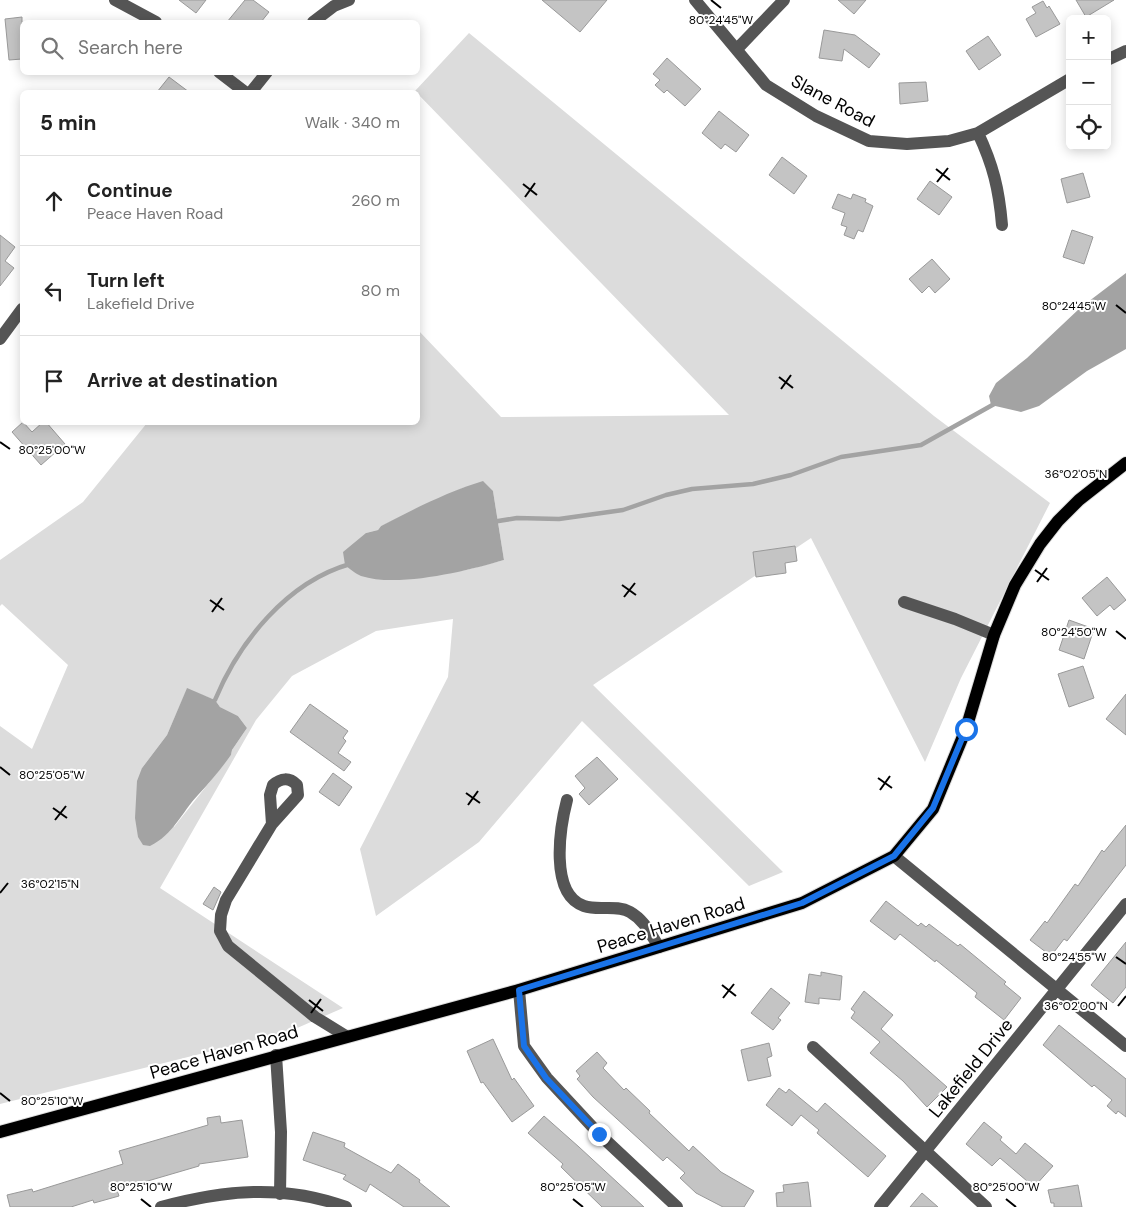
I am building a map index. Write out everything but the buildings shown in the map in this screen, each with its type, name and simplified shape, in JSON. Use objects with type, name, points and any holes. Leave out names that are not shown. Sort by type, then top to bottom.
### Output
[{"type":"main road","name":"Peace Haven Road","points":[[0,1132],[519,990],[802,903],[894,856],[933,808],[966,729],[994,635],[1015,584],[1040,544],[1058,521],[1079,500],[1126,463]]},
{"type":"street","points":[[115,0],[152,20]]},
{"type":"street","points":[[316,20],[334,6],[348,0]]},
{"type":"street","name":"Slane Road","points":[[695,0],[766,85],[816,116],[869,141],[907,144],[949,141],[978,133],[1066,81]]},
{"type":"street","points":[[737,49],[784,0]]},
{"type":"street","points":[[1111,58],[1126,51]]},
{"type":"street","points":[[224,75],[242,90]]},
{"type":"street","points":[[254,90],[266,75]]},
{"type":"street","points":[[978,133],[992,164],[1000,193],[1002,225]]},
{"type":"street","points":[[0,339],[20,312]]},
{"type":"street","points":[[904,602],[955,619],[994,635]]},
{"type":"street","points":[[566,800],[560,826],[559,850],[562,876],[569,894],[582,905],[595,909],[617,907],[628,910],[646,924],[659,946]]},
{"type":"street","points":[[272,824],[226,900],[221,915],[220,931],[228,946],[315,1017],[346,1036]]},
{"type":"street","points":[[894,856],[1126,1046]]},
{"type":"street","name":"Lakefield Drive","points":[[880,1207],[1126,904]]},
{"type":"street","points":[[519,990],[524,1046],[546,1078],[599,1134],[677,1207]]},
{"type":"street","points":[[812,1047],[986,1207]]},
{"type":"street","points":[[276,1055],[281,1132],[280,1194]]},
{"type":"street","points":[[161,1207],[202,1196],[249,1191],[310,1196],[346,1207]]},
{"type":"shaded area","points":[[469,33],[934,416],[1050,503],[961,678],[925,762],[811,538],[593,685],[783,872],[749,886],[582,721],[479,842],[376,916],[360,849],[448,677],[453,619],[376,631],[292,676],[256,720],[160,888],[343,1008],[288,1032],[0,1104],[0,726],[32,749],[68,665],[2,604],[0,606],[0,560],[83,502],[145,425],[420,425],[420,332],[501,417],[729,415],[420,96],[420,90],[416,90]],"holes":[[[465,487],[493,491],[504,560],[466,570],[408,579],[366,533],[378,530],[381,526]],[[187,689],[215,700],[220,707],[238,716],[247,728],[232,750],[231,755],[174,827],[142,768],[167,735]]]},
{"type":"shaded area","points":[[1126,273],[1126,349],[1087,371],[1039,406],[1021,412],[991,405],[989,396],[996,383],[1027,358],[1080,308]]},
{"type":"shaded area","points":[[483,481],[493,491],[504,560],[433,577],[394,580],[361,576],[345,565],[343,552],[366,533],[378,530],[381,526],[418,507]]},
{"type":"shaded area","points":[[187,688],[215,700],[220,707],[238,716],[247,728],[232,750],[231,755],[171,830],[150,846],[143,845],[138,837],[135,818],[137,781],[142,768],[167,735]]},
{"type":"waterway","points":[[492,522],[517,518],[559,519],[623,510],[666,495],[692,489],[753,484],[791,475],[841,457],[921,445],[996,403]]},
{"type":"waterway","points":[[215,700],[237,657],[268,617],[306,585],[327,573],[350,564]]},
{"type":"route","points":[[599,1134],[546,1078],[524,1046],[519,990],[802,903],[894,856],[907,843],[933,808],[966,729]]}]
